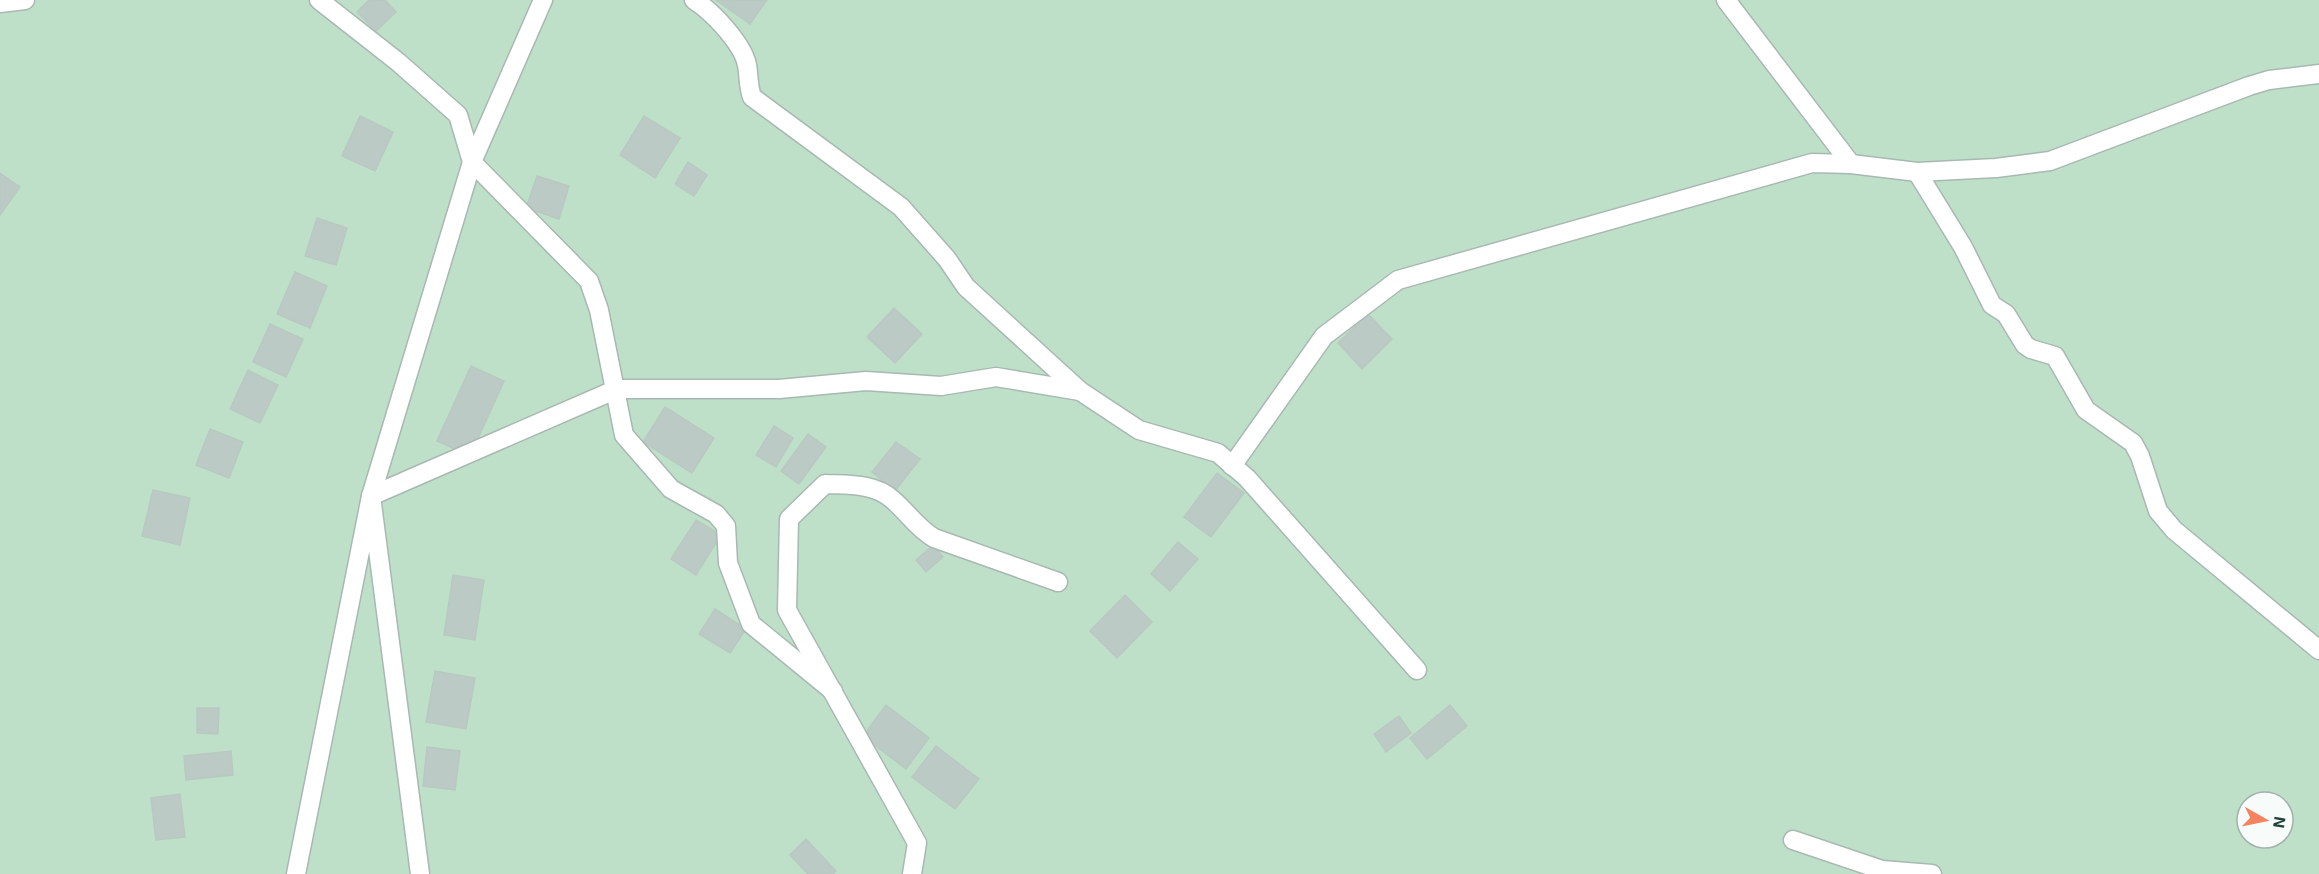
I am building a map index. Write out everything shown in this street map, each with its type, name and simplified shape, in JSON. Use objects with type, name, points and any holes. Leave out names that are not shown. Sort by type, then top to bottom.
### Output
[{"type":"street","points":[[0,3],[26,0]]},
{"type":"street","points":[[320,0],[398,62],[458,115],[472,162],[589,281],[599,310],[624,435],[671,489],[716,514],[726,526],[728,563],[751,624],[833,691]]},
{"type":"street","points":[[296,874],[371,496],[472,162],[543,0]]},
{"type":"street","points":[[694,0],[722,24],[733,39],[747,63],[748,84],[752,97],[901,207],[947,259],[966,286],[1080,391],[1139,430],[1218,453],[1247,478],[1417,670]]},
{"type":"street","points":[[1726,0],[1851,164]]},
{"type":"street","points":[[1232,466],[1324,336],[1398,280],[1812,163],[1851,164],[1917,172],[1996,168],[2050,161],[2249,86],[2269,80],[2319,74]]},
{"type":"street","points":[[1917,172],[1940,214],[1964,247],[1992,305],[2006,314],[2025,345],[2055,356],[2086,410],[2133,443],[2140,456],[2155,505],[2163,518],[2174,530],[2319,650]]},
{"type":"street","points":[[371,496],[616,389],[779,389],[866,381],[941,386],[996,377],[1080,391]]},
{"type":"street","points":[[912,874],[917,843],[787,610],[789,519],[825,484],[864,485],[891,498],[920,531],[934,538],[1058,582]]},
{"type":"street","points":[[371,496],[420,874]]},
{"type":"street","points":[[1793,840],[1882,870],[1932,874]]},
{"type":"green space","points":[[0,0],[2319,0],[2319,874],[0,874]]},
{"type":"building","points":[[369,0],[385,0],[396,12],[376,31],[357,12]]},
{"type":"building","points":[[716,0],[767,0],[750,24]]},
{"type":"building","points":[[360,116],[393,132],[375,171],[342,156]]},
{"type":"building","points":[[644,116],[680,138],[655,178],[620,155]]},
{"type":"building","points":[[688,162],[707,175],[694,196],[675,184]]},
{"type":"building","points":[[0,173],[20,187],[0,215]]},
{"type":"building","points":[[537,176],[569,186],[559,219],[526,208]]},
{"type":"building","points":[[317,218],[347,228],[336,265],[305,256]]},
{"type":"building","points":[[295,272],[327,286],[310,328],[277,314]]},
{"type":"building","points":[[894,308],[922,334],[895,363],[867,337]]},
{"type":"building","points":[[1368,314],[1392,339],[1362,369],[1338,343]]},
{"type":"building","points":[[270,324],[303,339],[286,377],[253,362]]},
{"type":"building","points":[[471,366],[504,381],[470,456],[437,441]]},
{"type":"building","points":[[248,370],[278,385],[260,423],[230,409]]},
{"type":"building","points":[[665,407],[714,438],[692,473],[643,442]]},
{"type":"building","points":[[774,426],[793,438],[776,467],[756,455]]},
{"type":"building","points":[[210,429],[243,442],[229,478],[196,465]]},
{"type":"building","points":[[808,434],[826,447],[799,484],[781,471]]},
{"type":"building","points":[[896,442],[920,459],[895,491],[872,472]]},
{"type":"building","points":[[1217,473],[1244,493],[1211,537],[1184,517]]},
{"type":"building","points":[[153,490],[190,498],[180,545],[142,536]]},
{"type":"building","points":[[696,520],[721,535],[696,575],[671,559]]},
{"type":"building","points":[[1178,542],[1198,559],[1170,591],[1151,574]]},
{"type":"building","points":[[933,545],[943,557],[926,572],[916,560]]},
{"type":"building","points":[[453,575],[484,580],[475,640],[444,635]]},
{"type":"building","points":[[1125,595],[1152,622],[1117,658],[1090,631]]},
{"type":"building","points":[[715,609],[746,629],[730,653],[699,634]]},
{"type":"building","points":[[435,671],[475,678],[466,729],[426,722]]},
{"type":"building","points":[[886,705],[929,738],[906,769],[863,736]]},
{"type":"building","points":[[1450,705],[1467,726],[1427,759],[1410,738]]},
{"type":"building","points":[[197,708],[219,708],[218,734],[197,733]]},
{"type":"building","points":[[1399,716],[1411,733],[1386,752],[1374,734]]},
{"type":"building","points":[[936,746],[979,779],[955,809],[912,777]]},
{"type":"building","points":[[427,747],[460,751],[455,790],[423,786]]},
{"type":"building","points":[[231,751],[233,775],[186,780],[184,756]]},
{"type":"building","points":[[180,794],[185,837],[156,840],[151,798]]},
{"type":"building","points":[[806,839],[836,871],[833,874],[808,874],[790,855]]}]
